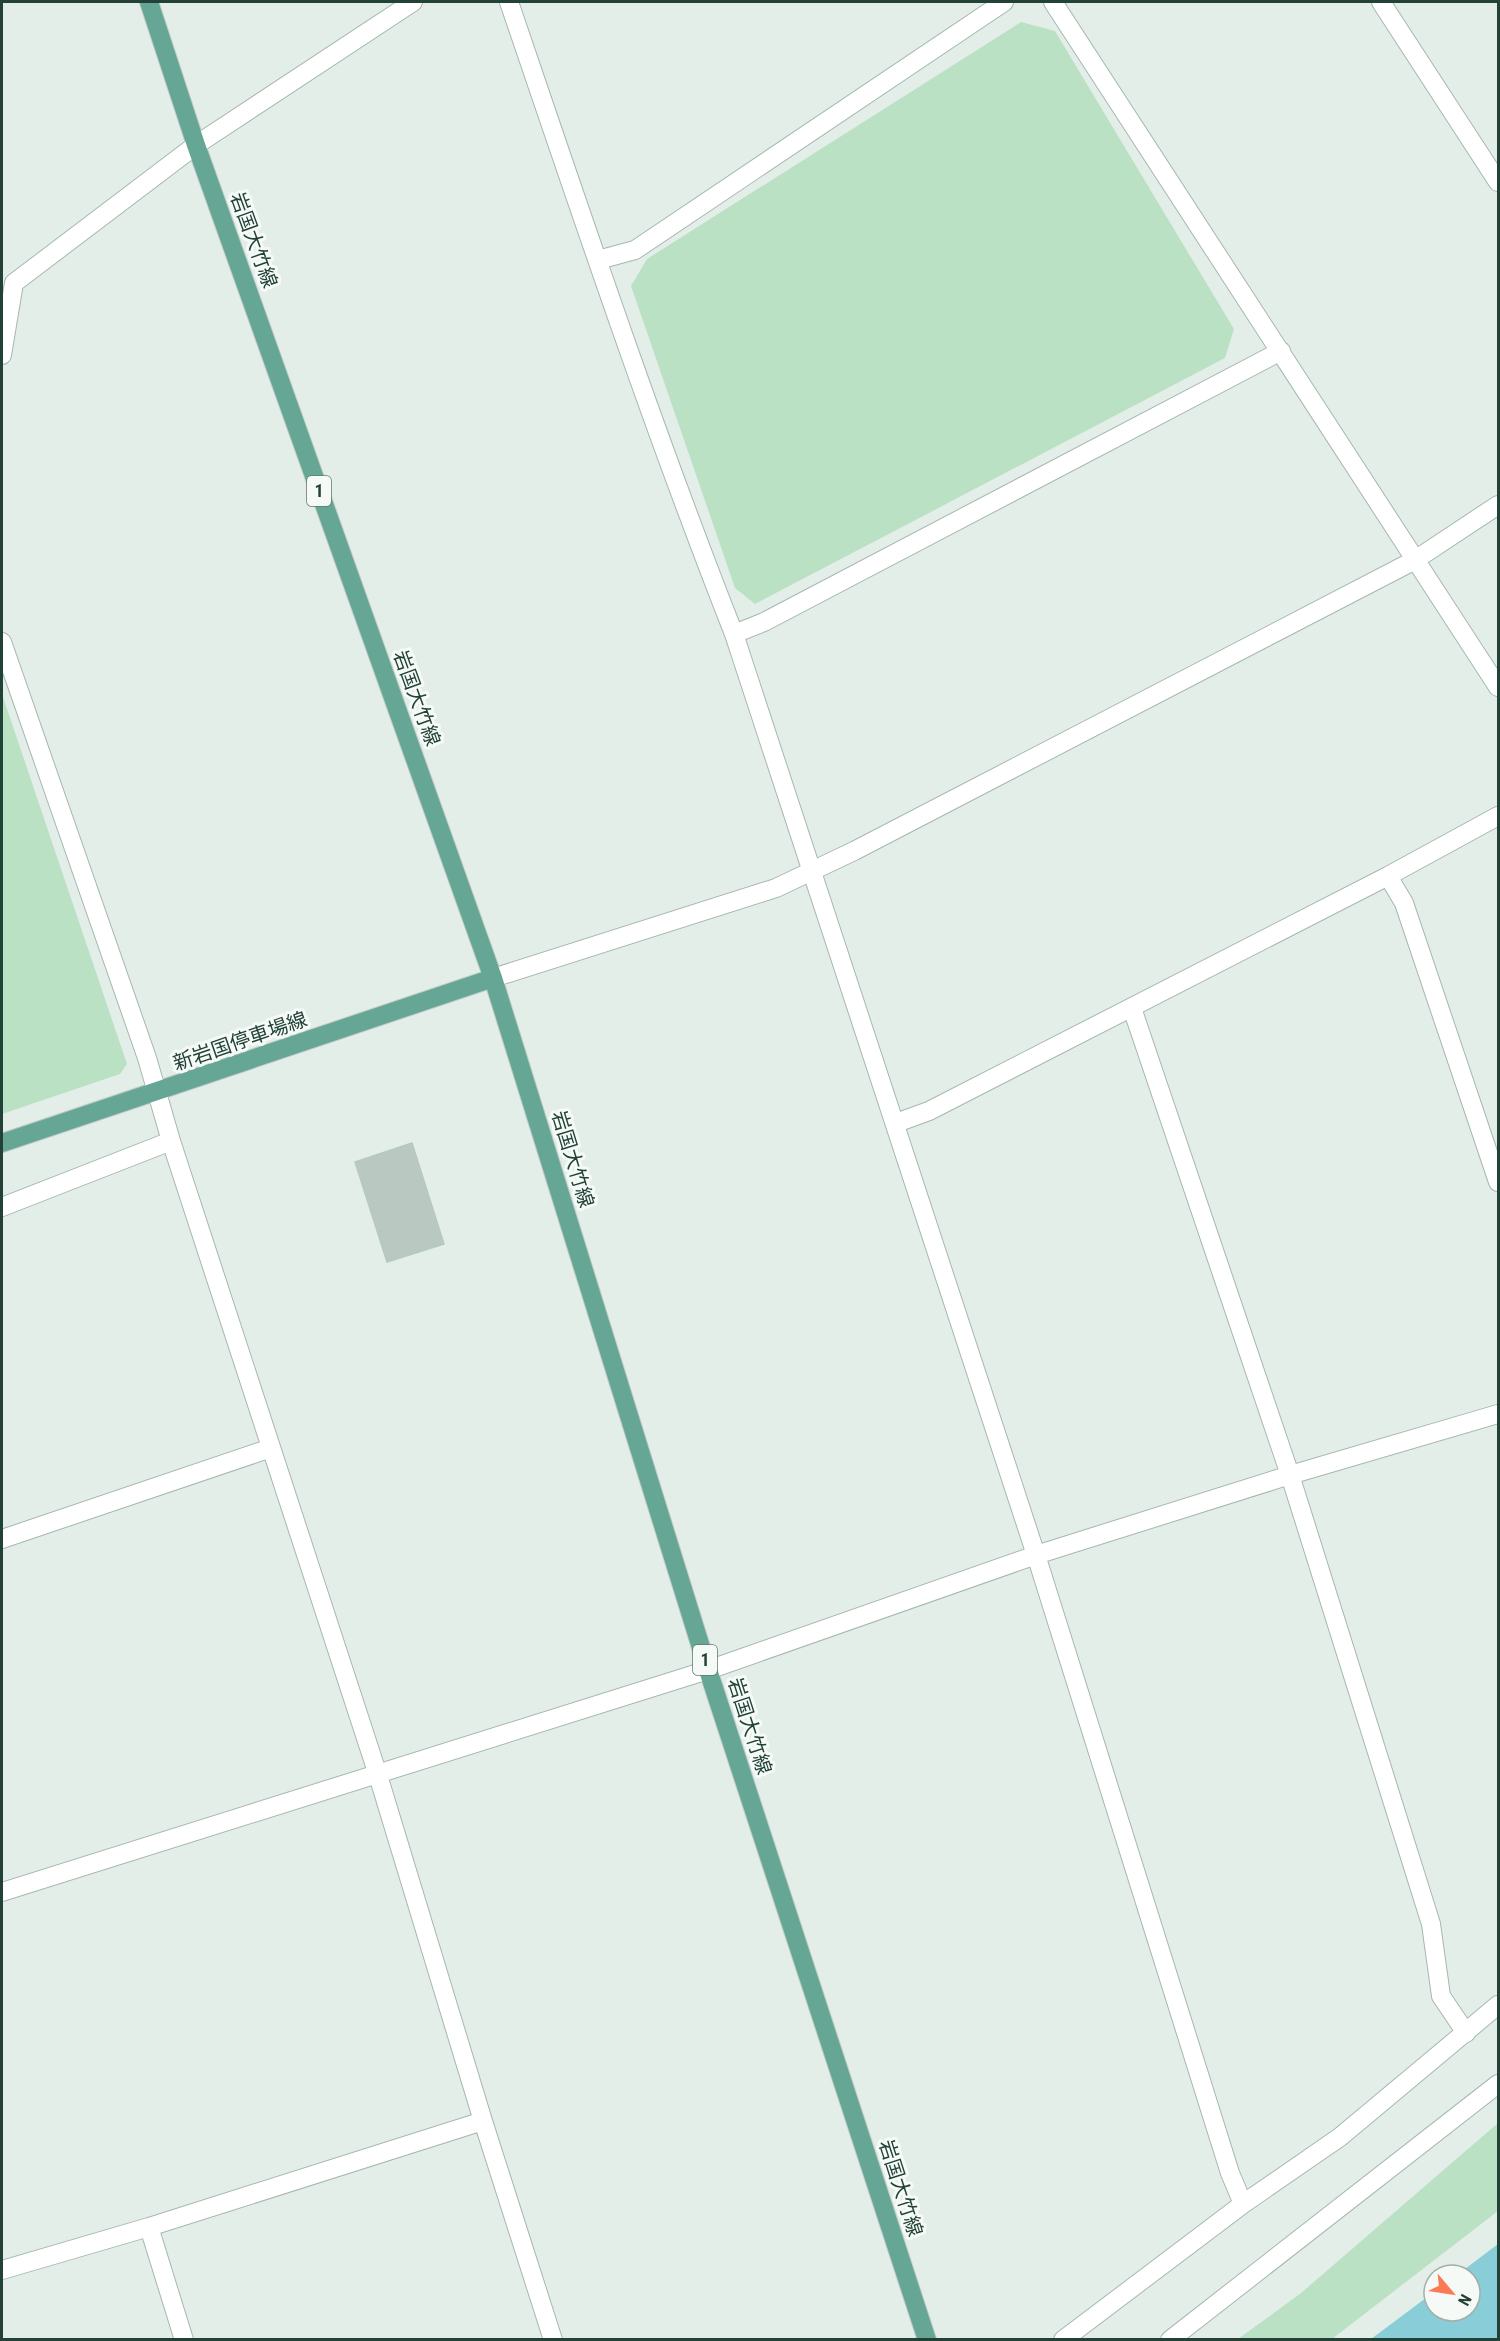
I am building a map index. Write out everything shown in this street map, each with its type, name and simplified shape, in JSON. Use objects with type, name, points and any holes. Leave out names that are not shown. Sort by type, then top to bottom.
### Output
[{"type":"main road","name":"岩国大竹線","points":[[149,2],[196,145],[493,978],[708,1670],[927,2340]]},
{"type":"main road","name":"新岩国停車場線","points":[[2,1143],[157,1093],[493,978]]},
{"type":"street","points":[[2,356],[14,283],[196,145],[413,2]]},
{"type":"street","points":[[509,2],[702,554],[734,634],[1036,1555],[1230,2172],[1243,2204]]},
{"type":"street","points":[[598,260],[635,250],[1004,2]]},
{"type":"street","points":[[1053,2],[1498,687]]},
{"type":"street","points":[[1381,2],[1498,182]]},
{"type":"street","points":[[734,634],[764,622],[1281,351]]},
{"type":"street","points":[[493,978],[776,888],[1415,560],[1498,505]]},
{"type":"street","points":[[2,642],[147,1058],[171,1141],[377,1772],[483,2121],[553,2340]]},
{"type":"street","points":[[896,1124],[929,1111],[1132,1008],[1389,876],[1498,816]]},
{"type":"street","points":[[1389,876],[1404,903],[1498,1182]]},
{"type":"street","points":[[1132,1008],[1290,1475],[1431,1924],[1441,1996],[1466,2033]]},
{"type":"street","points":[[2,1207],[171,1141]]},
{"type":"street","points":[[2,1892],[377,1772],[708,1670],[1036,1555],[1290,1475],[1498,1414]]},
{"type":"street","points":[[2,1539],[271,1448]]},
{"type":"street","points":[[1063,2340],[1243,2204],[1340,2137],[1498,2005]]},
{"type":"street","points":[[1170,2340],[1498,2084]]},
{"type":"street","points":[[2,2270],[149,2227],[483,2121]]},
{"type":"street","points":[[149,2227],[184,2340]]},
{"type":"green space","points":[[1021,22],[1055,31],[1234,329],[1225,358],[755,604],[735,588],[631,286],[647,259]]},
{"type":"green space","points":[[2,694],[127,1064],[120,1074],[2,1114]]},
{"type":"green space","points":[[1498,2123],[1498,2211],[1431,2263],[1422,2263],[1422,2270],[1332,2339],[1238,2339],[1301,2293]]},
{"type":"water","points":[[1498,2244],[1498,2339],[1371,2339],[1422,2301],[1422,2323],[1482,2323],[1482,2263],[1473,2263]]},
{"type":"building","points":[[412,1143],[444,1244],[387,1262],[355,1162]]}]
